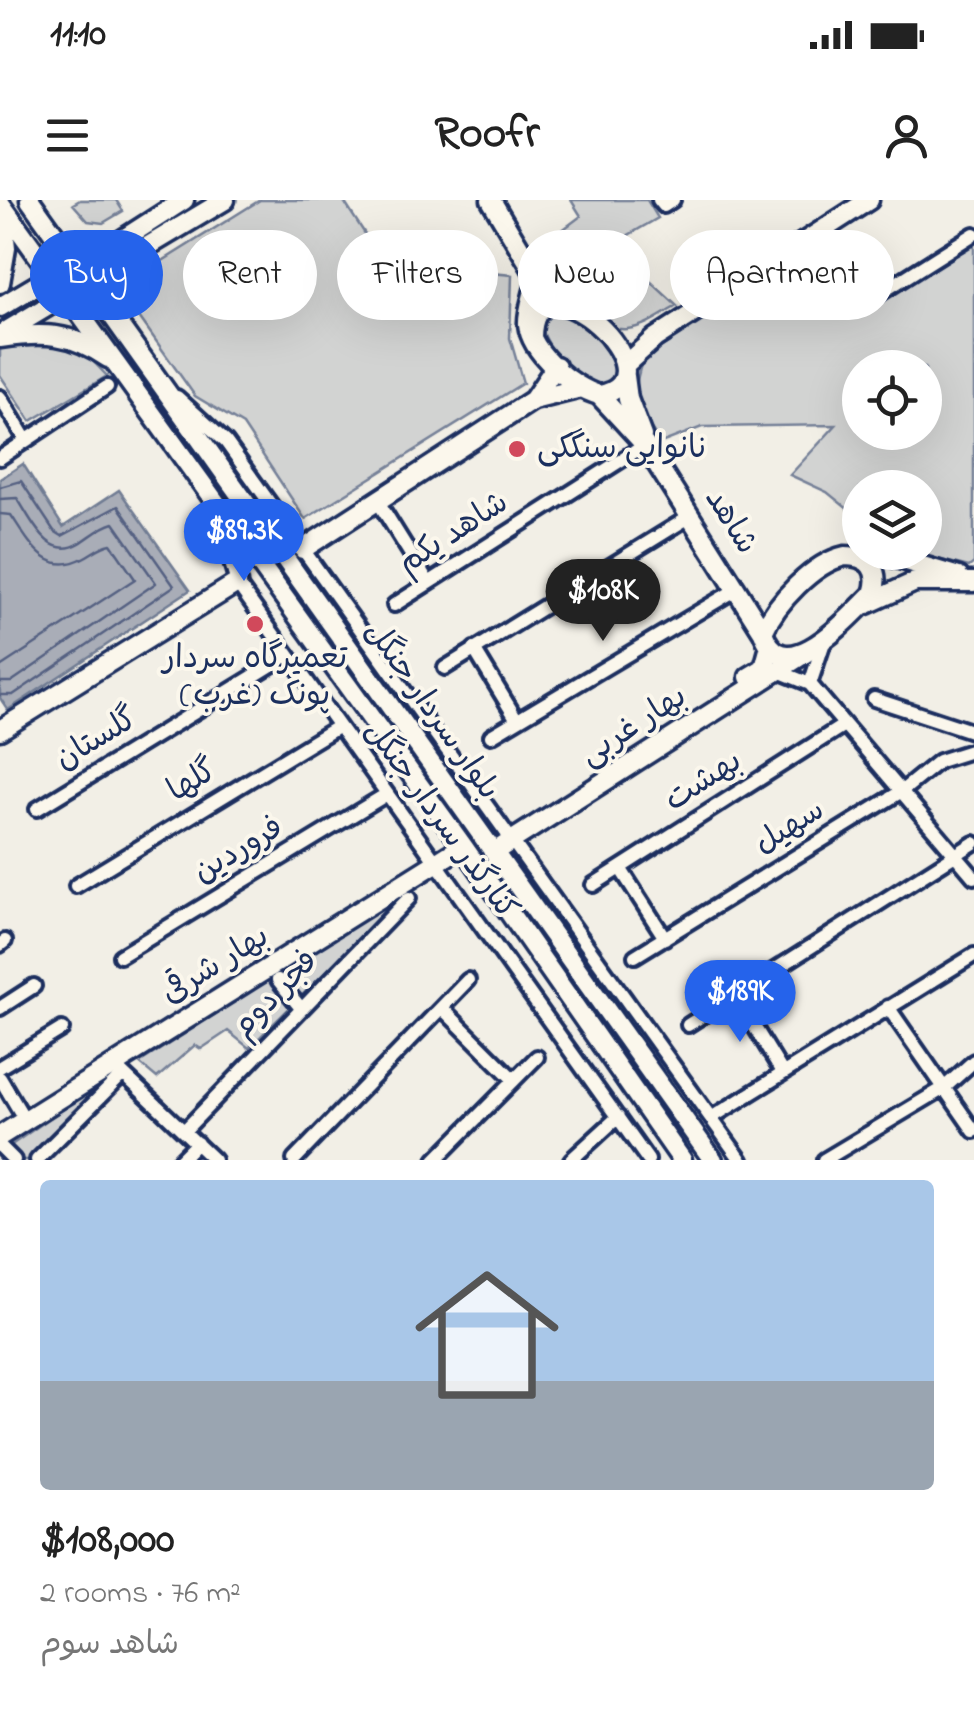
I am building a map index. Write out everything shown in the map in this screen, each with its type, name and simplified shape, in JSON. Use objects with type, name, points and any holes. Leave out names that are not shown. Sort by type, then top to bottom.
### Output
[{"type":"street","name":"بلوار سردار جنگل","points":[[30,200],[51,230]]},
{"type":"street","points":[[137,230],[184,200]]},
{"type":"street","points":[[163,239],[225,200]]},
{"type":"street","points":[[492,200],[518,244]]},
{"type":"street","points":[[659,200],[664,206],[673,200]]},
{"type":"street","points":[[533,400],[614,390],[626,369],[655,338],[869,200]]},
{"type":"street","name":"بلوار سردار جنگل","points":[[0,204],[30,246]]},
{"type":"street","points":[[0,204],[6,248],[0,283]]},
{"type":"street","points":[[894,285],[974,234]]},
{"type":"street","points":[[0,306],[30,289]]},
{"type":"street","points":[[0,337],[30,316]]},
{"type":"street","name":"بلوار سردار جنگل","points":[[85,320],[463,846],[682,1160]]},
{"type":"street","name":"بلوار سردار جنگل","points":[[116,320],[713,1160]]},
{"type":"street","points":[[527,320],[532,337]]},
{"type":"street","points":[[532,337],[533,320]]},
{"type":"street","points":[[587,320],[611,340],[626,369]]},
{"type":"street","points":[[0,337],[38,333],[74,338],[122,368]]},
{"type":"street","name":"شاهد","points":[[532,337],[556,366],[590,392],[645,446],[767,639]]},
{"type":"street","points":[[611,340],[655,338]]},
{"type":"street","points":[[303,549],[533,400],[556,366]]},
{"type":"street","name":"شاهد","points":[[626,369],[628,399],[645,446]]},
{"type":"street","name":"کنارگذر سردار جنگل","points":[[164,386],[226,442],[741,1160]]},
{"type":"street","points":[[0,458],[107,387]]},
{"type":"street","points":[[0,397],[26,440]]},
{"type":"street","name":"شاهد یکم","points":[[394,605],[645,446]]},
{"type":"street","points":[[377,500],[428,582]]},
{"type":"street","name":"کنارگذر سردار جنگل","points":[[213,502],[237,583],[648,1160]]},
{"type":"street","points":[[445,668],[691,516]]},
{"type":"street","name":"بهار غربی","points":[[509,836],[764,668],[767,639],[791,593],[835,558],[842,558]]},
{"type":"street","points":[[857,609],[876,585],[873,570]]},
{"type":"street","points":[[938,570],[974,582]]},
{"type":"street","points":[[857,609],[915,582],[974,582]]},
{"type":"street","points":[[0,730],[237,583]]},
{"type":"street","points":[[491,736],[737,589],[756,598],[791,593]]},
{"type":"street","name":"بهار غربی","points":[[491,847],[806,652],[857,609]]},
{"type":"street","points":[[810,684],[826,636]]},
{"type":"street","points":[[767,639],[789,656],[806,652]]},
{"type":"street","points":[[474,650],[517,720]]},
{"type":"street","name":"گلستان","points":[[36,809],[288,655]]},
{"type":"street","points":[[778,670],[810,684],[974,877]]},
{"type":"street","points":[[874,698],[974,732]]},
{"type":"street","name":"بهشت","points":[[593,886],[844,725]]},
{"type":"street","name":"گلها","points":[[76,886],[338,726]]},
{"type":"street","name":"سهیل","points":[[635,956],[902,791],[939,761],[974,750]]},
{"type":"street","name":"فروردین","points":[[120,956],[387,794]]},
{"type":"street","points":[[688,1024],[974,844]]},
{"type":"street","name":"بهار شرقی","points":[[0,1136],[119,1069],[463,846]]},
{"type":"street","points":[[620,868],[665,938]]},
{"type":"street","name":"فجر دوم","points":[[184,1131],[409,898]]},
{"type":"street","points":[[711,1118],[974,955]]},
{"type":"street","points":[[278,980],[300,1007]]},
{"type":"street","points":[[294,1160],[468,980]]},
{"type":"street","points":[[0,1008],[34,986]]},
{"type":"street","points":[[735,996],[782,1072]]},
{"type":"street","points":[[888,1007],[974,1131]]},
{"type":"street","points":[[442,1008],[514,1080]]},
{"type":"street","points":[[0,1068],[62,1029]]},
{"type":"street","points":[[435,1160],[536,1057]]},
{"type":"street","points":[[824,1160],[944,1088],[974,1061]]},
{"type":"street","points":[[37,1160],[119,1069],[214,1160]]},
{"type":"street","points":[[0,1078],[25,1120]]},
{"type":"street","points":[[571,1160],[618,1117]]},
{"type":"street","points":[[180,1160],[196,1143]]},
{"type":"street","points":[[0,1146],[14,1160]]},
{"type":"shaded area","points":[[80,200],[116,200],[123,211],[103,223],[88,221],[73,204]]},
{"type":"shaded area","points":[[260,200],[343,200],[363,230],[337,230],[337,320],[498,320],[498,274],[512,275],[510,338],[523,383],[305,519],[243,425],[195,396],[141,320],[163,320],[163,261],[183,248],[183,320],[317,320],[317,230],[212,230]]},
{"type":"shaded area","points":[[571,200],[647,200],[658,218],[637,230],[562,230],[581,216]]},
{"type":"shaded area","points":[[974,245],[974,563],[969,567],[942,560],[942,470],[842,470],[842,504],[827,492],[790,475],[836,425],[702,427],[661,443],[641,413],[636,395],[643,359],[704,320],[894,320],[894,293]]},
{"type":"shaded area","points":[[650,281],[670,300],[670,310],[647,323],[627,329],[595,320],[650,320]]},
{"type":"shaded area","points":[[546,320],[578,320],[592,330],[618,362],[613,377],[605,384],[575,373],[548,343],[542,324]]},
{"type":"shaded area","points":[[41,340],[88,356],[107,376],[31,421],[0,375],[0,348]]},
{"type":"shaded area","points":[[385,906],[388,910],[249,1048],[228,1031],[201,1049],[195,1045],[157,1078],[139,1063]]},
{"type":"shaded area","points":[[113,1074],[114,1078],[31,1160],[0,1160],[0,1153]]},
{"type":"water","points":[[23,464],[63,527],[119,490],[190,590],[8,710],[0,698],[0,479]]},
{"type":"place","name":"نانوایی سنگکی","points":[[517,449]]},
{"type":"place","name":"تعمیرگاه سردار پونک (غرب)","points":[[255,624]]}]
